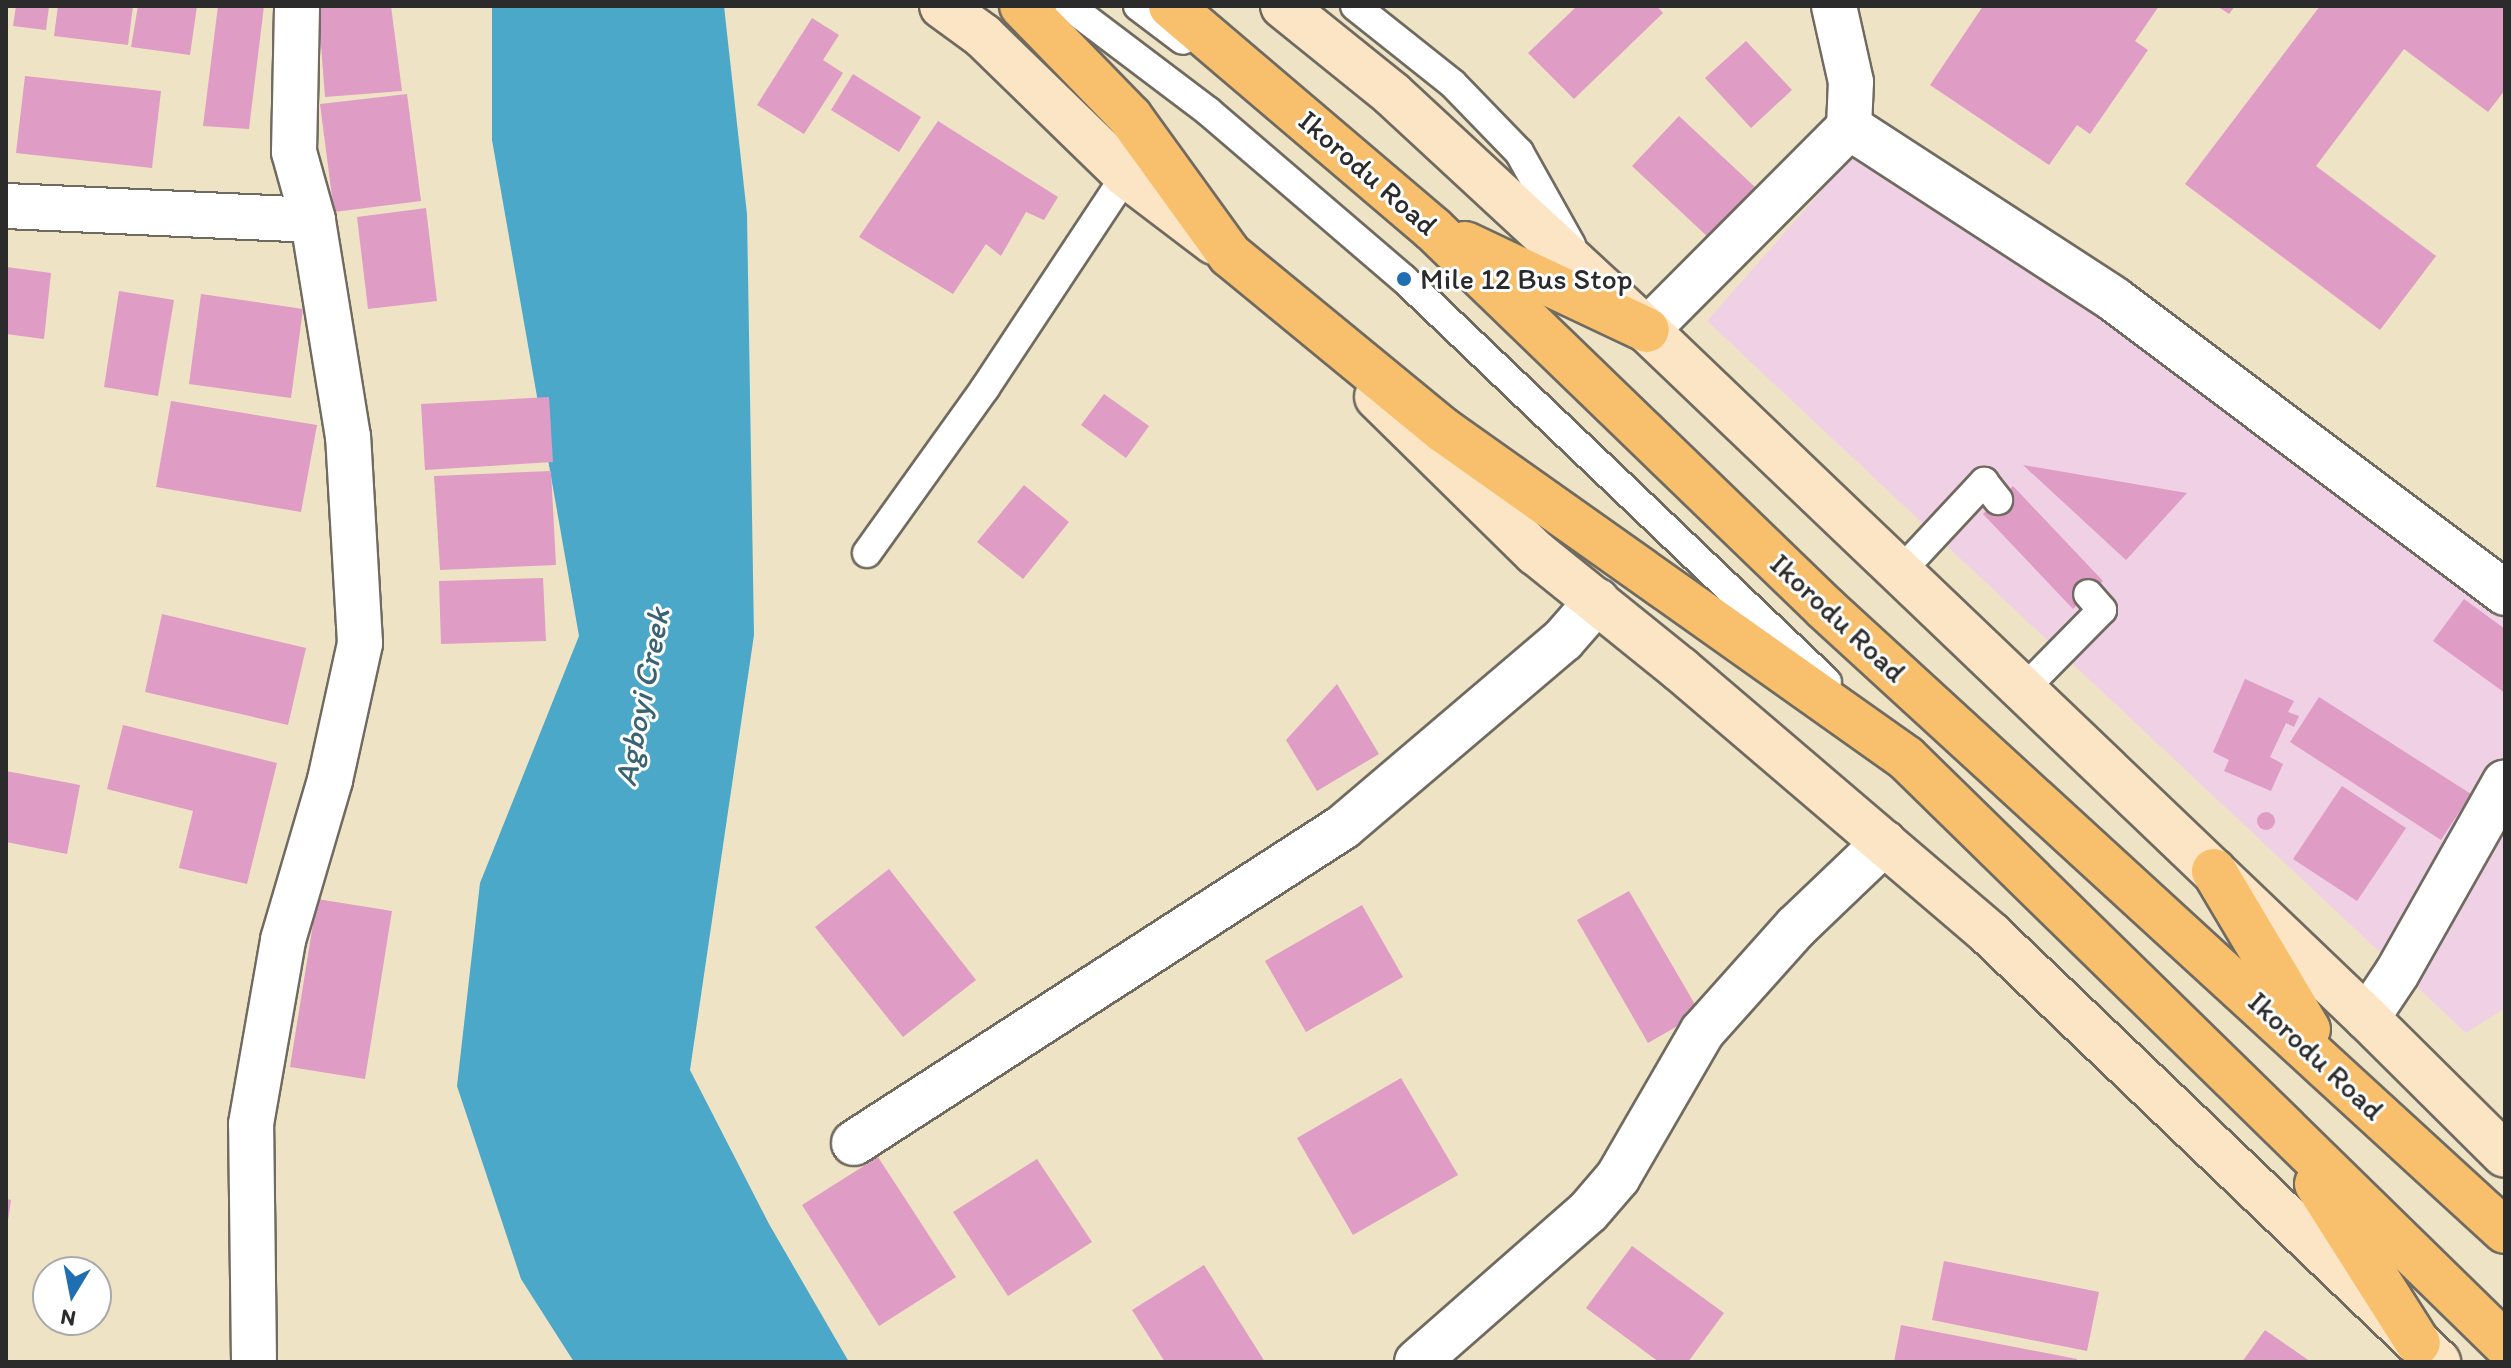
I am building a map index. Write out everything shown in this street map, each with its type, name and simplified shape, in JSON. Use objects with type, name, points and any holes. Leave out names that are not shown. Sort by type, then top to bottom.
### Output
[{"type":"highway","points":[[1022,6],[1130,117],[1230,255],[1443,430],[1906,758],[2505,1344]]},
{"type":"highway","name":"Ikorodu Road","points":[[1171,6],[1433,229],[1825,608],[2332,1069],[2505,1231]]},
{"type":"highway","points":[[1433,229],[1647,330]]},
{"type":"highway","points":[[2214,871],[2332,1069]]},
{"type":"highway","points":[[2277,1121],[2428,1352]]},
{"type":"street","points":[[254,1362],[251,1124],[283,940],[330,780],[360,643],[348,437],[313,220],[294,152],[297,6]]},
{"type":"street","points":[[942,6],[983,36],[1126,175],[1230,255],[1536,553],[1597,601],[1990,934],[2428,1352]]},
{"type":"street","name":"Ikorodu Road","points":[[1283,6],[1392,94],[1647,330],[2367,1018],[2505,1155]]},
{"type":"street","points":[[1647,330],[1849,127],[1851,82],[1834,6]]},
{"type":"street","points":[[1849,127],[2115,300],[2505,593]]},
{"type":"street","points":[[6,206],[313,220]]},
{"type":"street","points":[[854,1143],[1343,827],[1563,640],[1597,601]]},
{"type":"street","points":[[2367,1018],[2397,973],[2505,782]]},
{"type":"street","points":[[1417,1362],[1588,1212],[1618,1177],[1702,1032],[1796,927],[1884,843]]},
{"type":"lane","points":[[1069,6],[1209,112],[1404,279],[1906,758]]},
{"type":"lane","points":[[1138,6],[1433,229]]},
{"type":"lane","points":[[1355,6],[1453,84],[1519,152],[1586,274]]},
{"type":"lane","points":[[867,553],[985,388],[1126,175]]},
{"type":"lane","points":[[1901,571],[1984,482],[1998,500]]},
{"type":"lane","points":[[2024,689],[2102,610],[2088,594]]},
{"type":"shaded area","points":[[1874,131],[2505,570],[2505,1008],[2466,1033],[1707,321]]},
{"type":"water","name":"Agboyi Creek","points":[[492,6],[724,6],[747,214],[754,635],[690,1070],[769,1224],[849,1362],[574,1362],[521,1279],[457,1086],[480,883],[579,636],[492,140]]},
{"type":"building","points":[[16,6],[49,6],[46,30],[13,26]]},
{"type":"building","points":[[58,6],[133,6],[128,45],[54,36]]},
{"type":"building","points":[[138,6],[197,6],[190,55],[131,47]]},
{"type":"building","points":[[218,6],[264,6],[249,129],[203,126]]},
{"type":"building","points":[[318,6],[391,6],[402,91],[325,97]]},
{"type":"building","points":[[1577,6],[1657,6],[1663,13],[1574,99],[1528,53]]},
{"type":"building","points":[[1983,6],[2159,6],[2135,41],[2148,50],[2090,134],[2077,125],[2049,165],[1930,85]]},
{"type":"building","points":[[2217,6],[2235,6],[2229,14]]},
{"type":"building","points":[[2320,6],[2505,6],[2505,90],[2488,112],[2404,49],[2316,166],[2436,256],[2380,330],[2185,184]]},
{"type":"building","points":[[812,18],[839,35],[823,60],[843,73],[804,134],[757,105]]},
{"type":"building","points":[[1746,41],[1792,90],[1751,128],[1705,78]]},
{"type":"building","points":[[853,74],[921,117],[899,152],[831,110]]},
{"type":"building","points":[[25,76],[161,91],[152,168],[16,153]]},
{"type":"building","points":[[407,94],[421,201],[334,212],[320,104]]},
{"type":"building","points":[[1679,116],[1756,188],[1709,238],[1632,166]]},
{"type":"building","points":[[938,121],[1058,197],[1044,220],[1026,212],[1001,256],[986,244],[953,294],[859,237]]},
{"type":"building","points":[[426,208],[437,301],[368,309],[357,217]]},
{"type":"building","points":[[7,267],[51,273],[44,339],[6,334]]},
{"type":"building","points":[[119,291],[174,300],[158,396],[104,387]]},
{"type":"building","points":[[201,294],[303,309],[291,398],[189,384]]},
{"type":"building","points":[[1104,394],[1149,426],[1126,458],[1081,425]]},
{"type":"building","points":[[549,397],[553,462],[425,470],[421,404]]},
{"type":"building","points":[[171,401],[317,425],[301,512],[156,487]]},
{"type":"building","points":[[2023,465],[2187,493],[2126,560]]},
{"type":"building","points":[[551,471],[556,565],[440,570],[434,476]]},
{"type":"building","points":[[1024,485],[1069,522],[1023,579],[977,542]]},
{"type":"building","points":[[2013,486],[2103,581],[2073,609],[1983,514]]},
{"type":"building","points":[[543,578],[546,641],[441,644],[439,581]]},
{"type":"building","points":[[2464,599],[2505,629],[2505,693],[2433,641]]},
{"type":"building","points":[[162,614],[306,648],[288,725],[145,692]]},
{"type":"building","points":[[2245,679],[2294,701],[2288,712],[2299,716],[2294,727],[2286,723],[2270,757],[2283,764],[2271,791],[2224,771],[2229,760],[2213,752]]},
{"type":"building","points":[[1337,684],[1379,754],[1317,791],[1286,740]]},
{"type":"building","points":[[2319,697],[2471,794],[2441,840],[2290,742]]},
{"type":"building","points":[[123,725],[277,763],[247,884],[179,868],[193,811],[107,789]]},
{"type":"building","points":[[6,771],[80,785],[67,854],[6,842]]},
{"type":"building","points":[[2342,786],[2406,828],[2357,901],[2293,859]]},
{"type":"building","points":[[2266,812],[2275,821],[2266,830],[2257,821]]},
{"type":"building","points":[[889,869],[976,980],[903,1037],[815,927]]},
{"type":"building","points":[[1629,891],[1700,1013],[1648,1043],[1577,920]]},
{"type":"building","points":[[317,899],[392,911],[365,1079],[290,1067]]},
{"type":"building","points":[[1362,905],[1403,977],[1306,1032],[1265,961]]},
{"type":"building","points":[[1401,1078],[1458,1175],[1353,1235],[1297,1138]]},
{"type":"building","points":[[878,1157],[956,1277],[879,1326],[802,1205]]},
{"type":"building","points":[[1037,1159],[1092,1242],[1008,1296],[953,1212]]},
{"type":"building","points":[[6,1199],[11,1200],[8,1220],[6,1220]]},
{"type":"building","points":[[1632,1246],[1724,1313],[1688,1362],[1659,1362],[1586,1308]]},
{"type":"building","points":[[1944,1261],[2099,1292],[2087,1351],[1932,1320]]},
{"type":"building","points":[[1204,1265],[1265,1362],[1165,1362],[1132,1310]]},
{"type":"building","points":[[1901,1325],[2077,1359],[2076,1362],[1894,1362]]},
{"type":"building","points":[[2265,1330],[2311,1362],[2242,1362]]},
{"type":"place","name":"Mile 12 Bus Stop","points":[[1404,279]]}]
